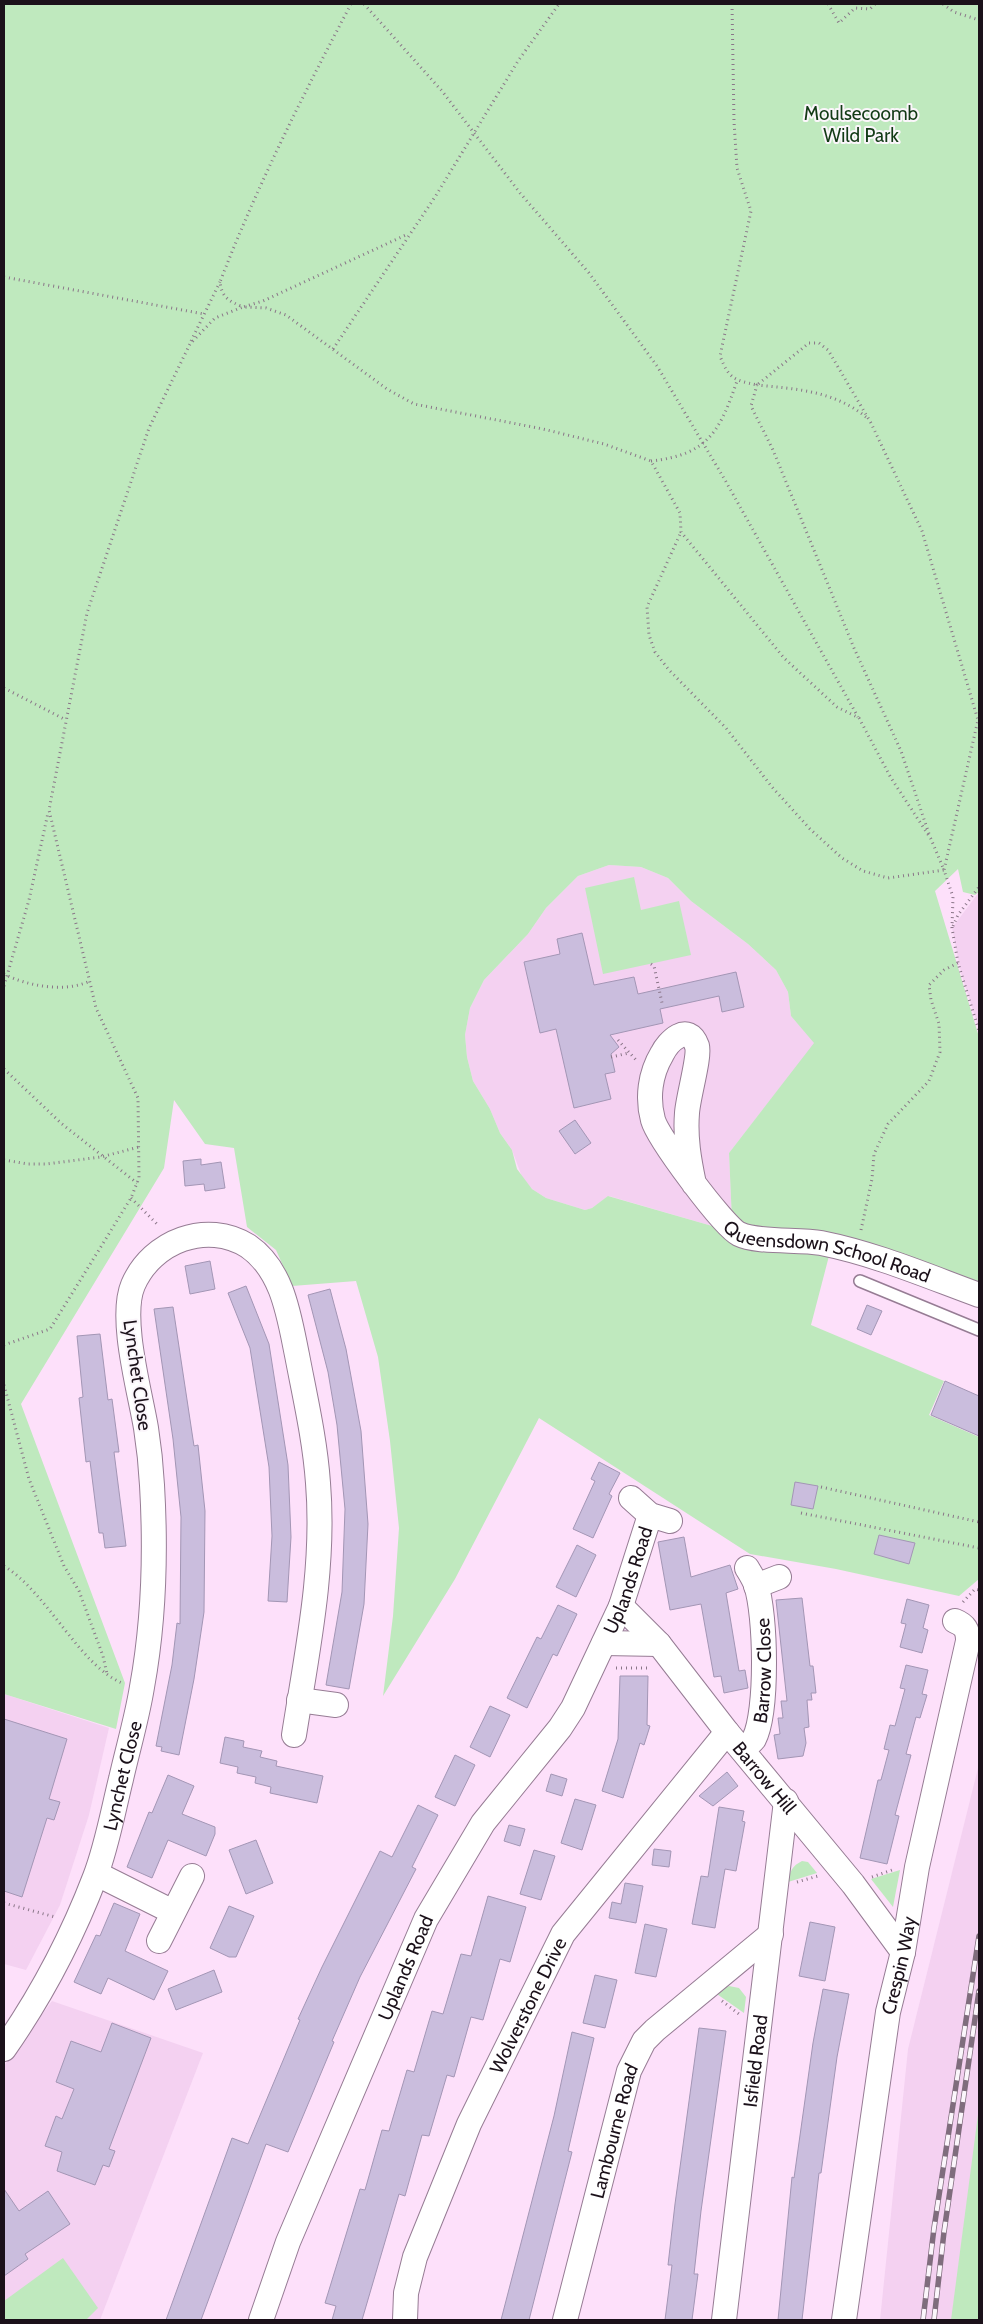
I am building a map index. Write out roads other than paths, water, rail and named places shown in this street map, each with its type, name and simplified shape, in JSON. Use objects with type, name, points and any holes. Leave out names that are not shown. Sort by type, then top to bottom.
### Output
[{"type":"street","name":"Queensdown School Road","points":[[694,1184],[688,1160],[686,1124],[690,1086],[698,1050],[690,1037],[679,1035],[668,1044],[655,1068],[651,1086],[651,1110],[656,1130],[694,1184],[729,1226],[741,1235],[819,1242],[862,1252],[979,1295]]},
{"type":"street","name":"Lynchet Close","points":[[4,2048],[35,2001],[75,1923],[97,1874],[142,1686],[155,1578],[152,1484],[147,1434],[130,1338],[129,1312],[133,1286],[150,1260],[175,1242],[190,1236],[210,1233],[243,1243],[254,1250],[268,1266],[285,1302],[312,1434],[318,1484],[319,1527],[315,1592],[294,1735]]},
{"type":"street","name":"Uplands Road","points":[[261,2320],[288,2242],[426,1919],[483,1822],[560,1728],[573,1708],[621,1606],[660,1518],[631,1498]]},
{"type":"street","name":"Barrow Close","points":[[734,1740],[753,1740],[762,1697],[763,1656],[752,1577],[779,1578]]},
{"type":"street","name":"Barrow Hill","points":[[621,1606],[658,1644],[734,1740],[786,1801],[853,1884],[903,1952]]},
{"type":"street","name":"Crespin Way","points":[[844,2320],[888,2012],[903,1952],[916,1867],[968,1641],[967,1631],[961,1624],[955,1621]]},
{"type":"street","name":"Uplands Road","points":[[604,1643],[658,1644]]},
{"type":"street","points":[[299,1700],[336,1705]]},
{"type":"street","name":"Wolverstone Drive","points":[[405,2320],[406,2293],[415,2257],[469,2124],[564,1934],[734,1740]]},
{"type":"street","name":"Isfield Road","points":[[724,2320],[786,1801]]},
{"type":"street","points":[[97,1874],[173,1912]]},
{"type":"street","points":[[159,1941],[192,1876]]},
{"type":"street","name":"Lambourne Road","points":[[565,2320],[629,2072],[637,2054],[655,2030],[719,1986],[771,1934]]},
{"type":"street","points":[[719,1986],[733,1973],[747,1977],[759,1988],[763,2001]]},
{"type":"lane","points":[[860,1281],[979,1330]]},
{"type":"railway","points":[[923,2320],[934,2228],[979,1936]]},
{"type":"railway","points":[[934,2320],[944,2232],[979,1991]]},
{"type":"park label","name":"Moulsecoomb Wild Park","points":[[861,124]]}]
